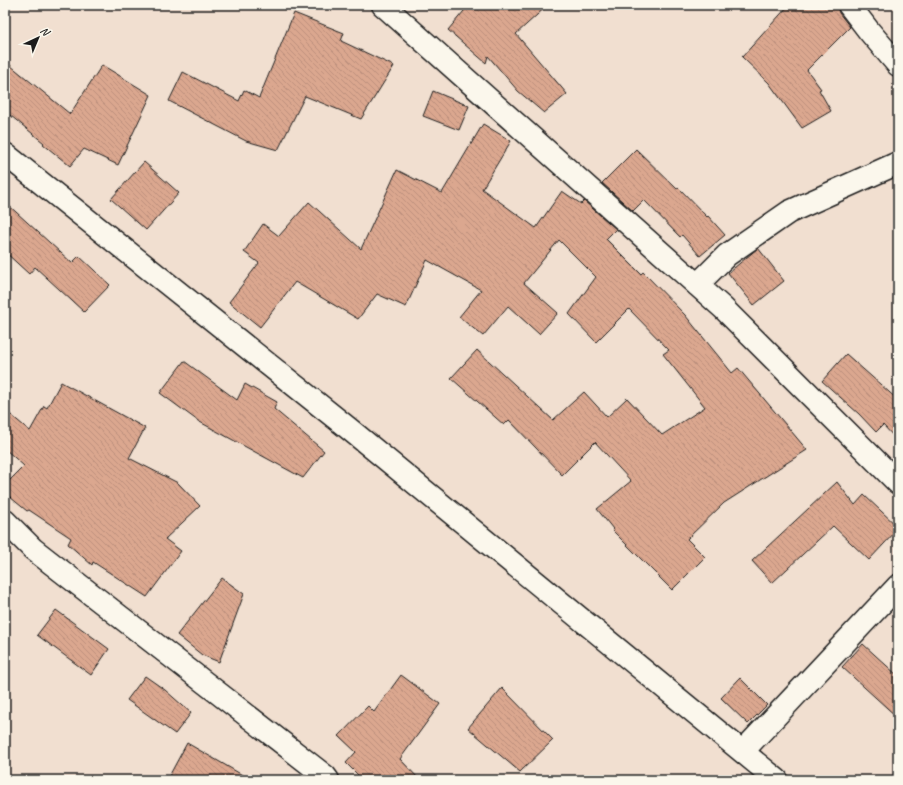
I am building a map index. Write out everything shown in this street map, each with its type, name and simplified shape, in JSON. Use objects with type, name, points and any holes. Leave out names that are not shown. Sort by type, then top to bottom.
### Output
[{"type":"street","points":[[849,5],[898,65]]},
{"type":"street","points":[[393,8],[723,308],[898,483]]},
{"type":"street","points":[[5,154],[348,428],[777,780]]},
{"type":"street","points":[[697,284],[727,255],[789,212],[898,162]]},
{"type":"street","points":[[5,521],[33,549],[328,780]]},
{"type":"street","points":[[742,752],[898,586]]},
{"type":"building","points":[[469,5],[548,5],[516,34],[567,94],[544,113],[518,91],[488,56],[486,63],[448,30]]},
{"type":"building","points":[[789,5],[837,5],[839,13],[850,27],[807,70],[821,89],[819,90],[831,111],[802,128],[769,83],[742,57]]},
{"type":"building","points":[[294,13],[344,33],[341,41],[394,66],[361,119],[305,96],[278,150],[246,141],[169,101],[183,72],[239,101],[244,90],[259,98]]},
{"type":"building","points":[[5,61],[70,114],[102,65],[151,95],[118,165],[84,149],[70,166],[5,111]]},
{"type":"building","points":[[433,91],[469,106],[459,130],[423,116]]},
{"type":"building","points":[[483,124],[511,141],[482,189],[536,228],[562,191],[581,204],[584,201],[616,229],[606,239],[641,274],[643,272],[685,315],[732,373],[738,368],[807,450],[724,503],[687,539],[705,557],[672,590],[612,530],[613,529],[597,509],[631,481],[595,442],[562,475],[509,420],[504,425],[451,378],[477,350],[553,420],[584,392],[607,417],[627,398],[662,435],[705,407],[663,354],[669,350],[629,309],[596,342],[569,314],[596,277],[559,240],[524,283],[558,313],[539,334],[508,306],[483,336],[459,317],[481,290],[427,260],[406,307],[377,294],[358,319],[295,282],[260,327],[229,302],[259,263],[244,252],[263,224],[279,236],[309,202],[361,249],[397,170],[442,193]]},
{"type":"building","points":[[636,149],[677,189],[678,187],[725,235],[700,256],[682,235],[680,237],[644,200],[633,211],[602,183]]},
{"type":"building","points":[[144,162],[179,193],[146,230],[111,199]]},
{"type":"building","points":[[5,202],[72,263],[79,256],[110,285],[84,312],[35,267],[29,274],[5,252]]},
{"type":"building","points":[[758,248],[784,281],[754,305],[728,273]]},
{"type":"building","points":[[846,354],[898,400],[898,441],[883,425],[876,432],[859,414],[822,381]]},
{"type":"building","points":[[184,361],[237,400],[245,384],[277,402],[274,409],[324,451],[303,478],[198,421],[160,393]]},
{"type":"building","points":[[61,382],[145,428],[129,458],[178,483],[200,506],[165,539],[181,551],[147,597],[93,562],[92,565],[68,544],[71,538],[29,510],[27,511],[5,493],[5,485],[24,466],[5,449],[5,410],[30,431],[44,406],[47,408]]},
{"type":"building","points":[[837,482],[855,505],[864,495],[898,527],[898,529],[869,560],[833,526],[772,583],[752,561]]},
{"type":"building","points":[[222,578],[244,594],[219,662],[202,655],[177,635]]},
{"type":"building","points":[[56,610],[109,649],[91,675],[37,635]]},
{"type":"building","points":[[863,644],[898,676],[898,718],[842,667]]},
{"type":"building","points":[[401,675],[440,704],[400,759],[420,780],[363,780],[346,763],[356,752],[339,736],[368,706],[374,712]]},
{"type":"building","points":[[145,676],[165,690],[191,713],[175,734],[127,700]]},
{"type":"building","points":[[740,678],[767,705],[748,724],[721,698]]},
{"type":"building","points":[[502,688],[553,740],[520,772],[468,728]]},
{"type":"building","points":[[187,743],[251,780],[167,780]]}]
